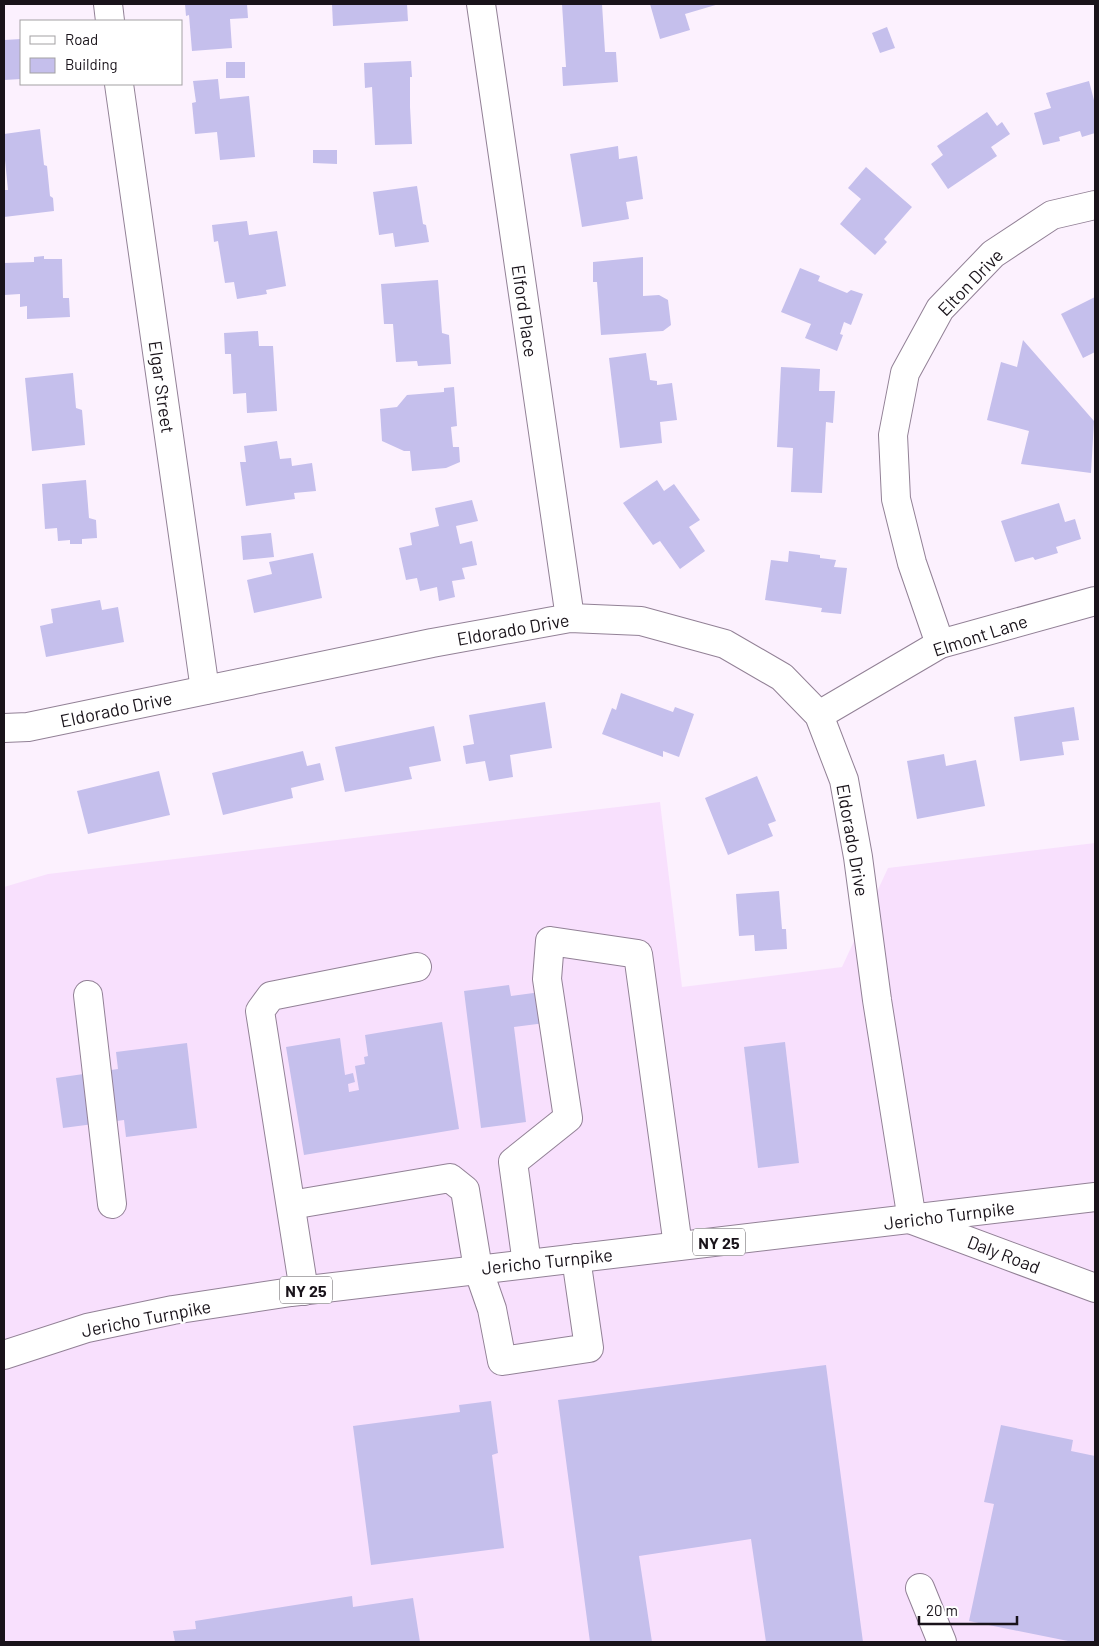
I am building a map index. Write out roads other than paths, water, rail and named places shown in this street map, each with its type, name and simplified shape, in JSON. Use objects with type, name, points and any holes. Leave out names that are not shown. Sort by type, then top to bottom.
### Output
[{"type":"street","points":[[108,4],[110,20]]},
{"type":"street","name":"Elford Place","points":[[481,4],[570,618]]},
{"type":"street","name":"Elgar Street","points":[[119,85],[205,690]]},
{"type":"street","name":"Elton Drive","points":[[940,644],[912,563],[896,499],[893,436],[905,373],[940,309],[993,254],[1052,215],[1095,204]]},
{"type":"street","name":"Elmont Lane","points":[[819,715],[940,644],[1095,600]]},
{"type":"street","name":"Eldorado Drive","points":[[4,728],[28,727],[432,643],[570,618],[642,621],[725,644],[782,676],[819,715],[844,780],[858,856],[877,1000],[912,1220]]},
{"type":"street","points":[[527,1264],[513,1162],[568,1118],[547,979],[550,941],[638,954],[678,1246]]},
{"type":"street","points":[[304,1290],[260,1010],[271,996],[417,967]]},
{"type":"street","points":[[88,995],[112,1204]]},
{"type":"street","points":[[291,1205],[450,1178],[465,1190],[478,1269],[492,1310],[502,1361],[589,1348],[576,1258]]},
{"type":"street","name":"Jericho Turnpike","points":[[4,1354],[87,1328],[164,1312],[304,1290],[1095,1197]]},
{"type":"street","name":"Daly Road","points":[[912,1220],[1095,1288]]},
{"type":"street","points":[[920,1588],[942,1642]]}]
